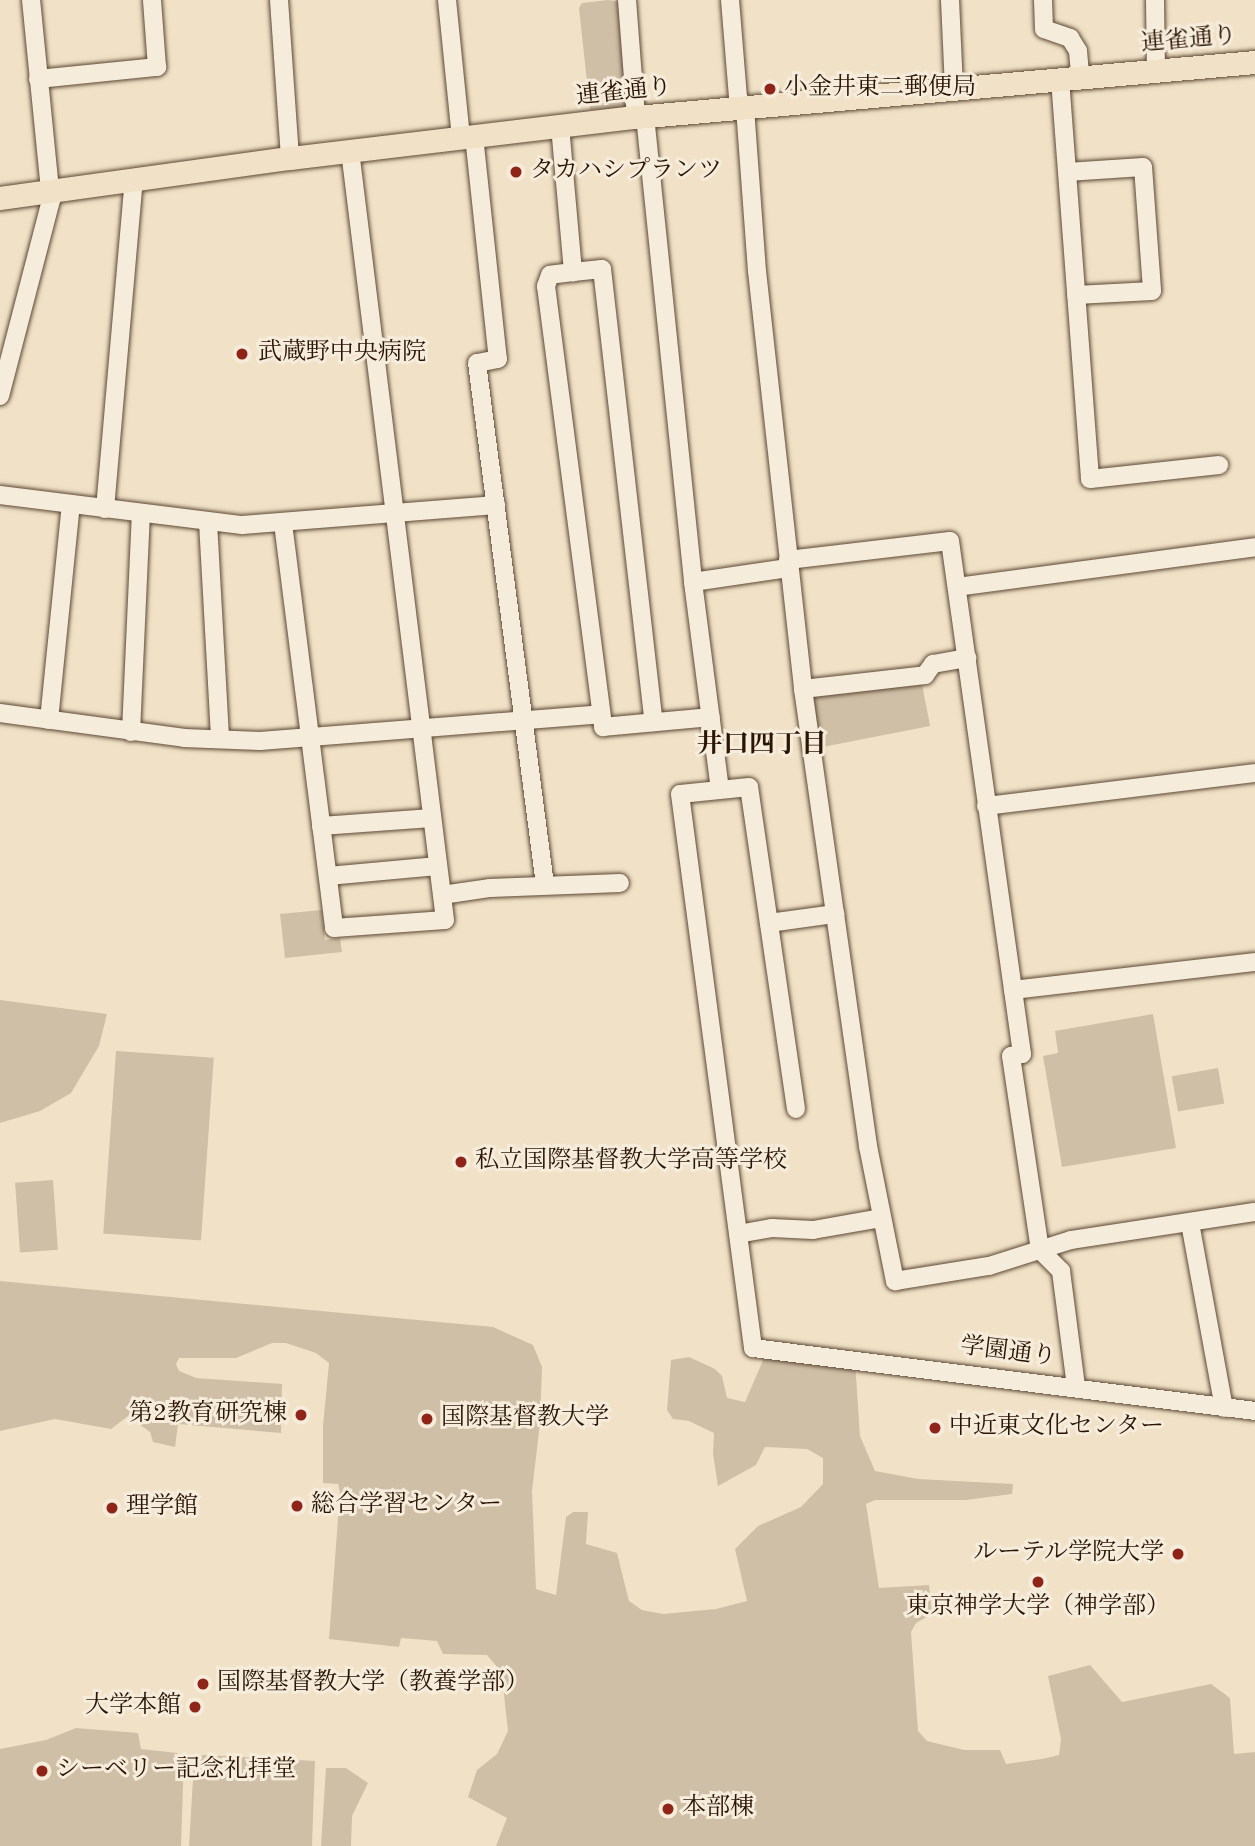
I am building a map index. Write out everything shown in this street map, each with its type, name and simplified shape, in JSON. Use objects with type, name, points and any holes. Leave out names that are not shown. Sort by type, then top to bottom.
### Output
[{"type":"main road","name":"連雀通り","points":[[0,198],[350,150],[560,125],[1255,62]]},
{"type":"street","points":[[0,396],[48,214],[31,0]]},
{"type":"street","points":[[38,79],[157,67],[152,0]]},
{"type":"street","points":[[279,0],[290,158]]},
{"type":"street","points":[[447,0],[498,359],[477,363],[545,885]]},
{"type":"street","points":[[627,0],[693,582],[720,789]]},
{"type":"street","points":[[730,0],[738,98],[745,108],[757,271],[803,689],[868,1146],[894,1282],[989,1266],[1072,1240],[1255,1212]]},
{"type":"street","points":[[950,0],[954,89]]},
{"type":"street","points":[[1043,0],[1044,29],[1070,38],[1078,51],[1070,78],[1067,172],[1090,479],[1219,464]]},
{"type":"street","points":[[1155,0],[1156,69]]},
{"type":"street","points":[[560,125],[573,272]]},
{"type":"street","points":[[283,523],[334,928],[445,920],[350,150]]},
{"type":"street","points":[[1067,172],[1143,167],[1152,291],[1076,295]]},
{"type":"street","points":[[104,509],[134,179]]},
{"type":"street","points":[[654,722],[602,269],[550,275],[546,286],[603,727],[711,717]]},
{"type":"street","points":[[0,495],[242,525],[496,505]]},
{"type":"street","points":[[50,720],[71,504]]},
{"type":"street","points":[[131,732],[141,513]]},
{"type":"street","points":[[208,522],[220,739]]},
{"type":"street","points":[[693,582],[788,564],[950,541],[1022,1054],[1011,1056],[1040,1250],[1061,1271],[1076,1387]]},
{"type":"street","points":[[957,587],[1255,547]]},
{"type":"street","points":[[803,689],[925,675],[933,664],[967,658]]},
{"type":"street","points":[[0,713],[131,732],[260,741],[601,714]]},
{"type":"street","points":[[986,806],[1255,773]]},
{"type":"street","points":[[796,1109],[749,787],[680,794],[738,1234],[772,1228],[813,1230],[882,1218]]},
{"type":"street","points":[[321,826],[432,818]]},
{"type":"street","points":[[328,876],[438,866]]},
{"type":"street","points":[[442,895],[545,885],[620,883]]},
{"type":"street","points":[[769,923],[835,914]]},
{"type":"street","points":[[1013,990],[1255,962]]},
{"type":"street","points":[[1190,1223],[1224,1408]]},
{"type":"street","name":"学園通り","points":[[738,1234],[753,1348],[1255,1411]]},
{"type":"shaded area","points":[[608,0],[620,2],[627,108],[590,110],[579,8],[582,3]]},
{"type":"shaded area","points":[[920,674],[930,726],[821,747],[811,695]]},
{"type":"shaded area","points":[[322,910],[325,940],[340,938],[342,952],[285,958],[280,914]]},
{"type":"shaded area","points":[[0,1000],[107,1014],[99,1046],[71,1093],[40,1111],[0,1123]]},
{"type":"shaded area","points":[[1153,1014],[1176,1148],[1062,1167],[1043,1056],[1058,1053],[1055,1031]]},
{"type":"shaded area","points":[[116,1051],[214,1058],[201,1240],[103,1234]]},
{"type":"shaded area","points":[[1218,1068],[1224,1103],[1178,1112],[1172,1076]]},
{"type":"shaded area","points":[[53,1180],[58,1250],[20,1252],[15,1183]]},
{"type":"shaded area","points":[[0,1281],[493,1327],[533,1345],[542,1367],[540,1423],[532,1491],[536,1589],[556,1595],[566,1517],[573,1512],[588,1512],[586,1544],[617,1553],[629,1601],[642,1610],[663,1614],[716,1609],[747,1601],[735,1549],[758,1526],[801,1507],[823,1484],[823,1458],[807,1449],[765,1447],[756,1465],[718,1486],[713,1454],[714,1433],[689,1421],[673,1419],[667,1410],[671,1360],[689,1357],[715,1369],[722,1376],[727,1398],[745,1402],[764,1358],[855,1361],[860,1436],[875,1471],[918,1479],[1013,1484],[1012,1494],[966,1500],[875,1500],[866,1504],[879,1588],[929,1585],[932,1614],[916,1623],[911,1632],[918,1731],[927,1741],[964,1750],[1000,1750],[1006,1764],[1042,1759],[1059,1755],[1061,1739],[1048,1676],[1090,1665],[1122,1702],[1211,1684],[1230,1698],[1234,1754],[1255,1752],[1255,1846],[496,1846],[507,1818],[468,1797],[477,1770],[497,1754],[508,1731],[503,1686],[498,1668],[487,1655],[443,1654],[437,1641],[401,1638],[399,1647],[329,1639],[340,1492],[338,1484],[323,1483],[323,1426],[329,1363],[316,1353],[286,1343],[272,1343],[236,1358],[179,1358],[176,1364],[179,1371],[196,1378],[282,1384],[281,1433],[178,1424],[175,1447],[153,1442],[150,1432],[128,1416],[111,1429],[55,1419],[0,1431]]},
{"type":"shaded area","points":[[76,1728],[138,1733],[141,1749],[177,1753],[184,1758],[181,1846],[0,1846],[0,1749],[46,1740]]},
{"type":"shaded area","points":[[203,1755],[315,1761],[312,1846],[189,1846],[194,1762]]},
{"type":"shaded area","points":[[326,1768],[346,1768],[368,1783],[352,1816],[351,1846],[321,1846]]},
{"type":"place","name":"小金井東二郵便局","points":[[770,89]]},
{"type":"place","name":"タカハシプランツ","points":[[516,172]]},
{"type":"place","name":"武蔵野中央病院","points":[[242,354]]},
{"type":"place","name":"私立国際基督教大学高等学校","points":[[461,1162]]},
{"type":"place","name":"第2教育研究棟","points":[[301,1415]]},
{"type":"place","name":"国際基督教大学","points":[[427,1419]]},
{"type":"place","name":"中近東文化センター","points":[[935,1428]]},
{"type":"place","name":"総合学習センター","points":[[297,1506]]},
{"type":"place","name":"理学館","points":[[112,1508]]},
{"type":"place","name":"ルーテル学院大学","points":[[1178,1554]]},
{"type":"place","name":"東京神学大学（神学部）","points":[[1038,1582]]},
{"type":"place","name":"国際基督教大学（教養学部）","points":[[203,1684]]},
{"type":"place","name":"大学本館","points":[[195,1707]]},
{"type":"place","name":"シーベリー記念礼拝堂","points":[[42,1771]]},
{"type":"place","name":"本部棟","points":[[668,1809]]},
{"type":"district","name":"井口四丁目","points":[[762,746]]}]
